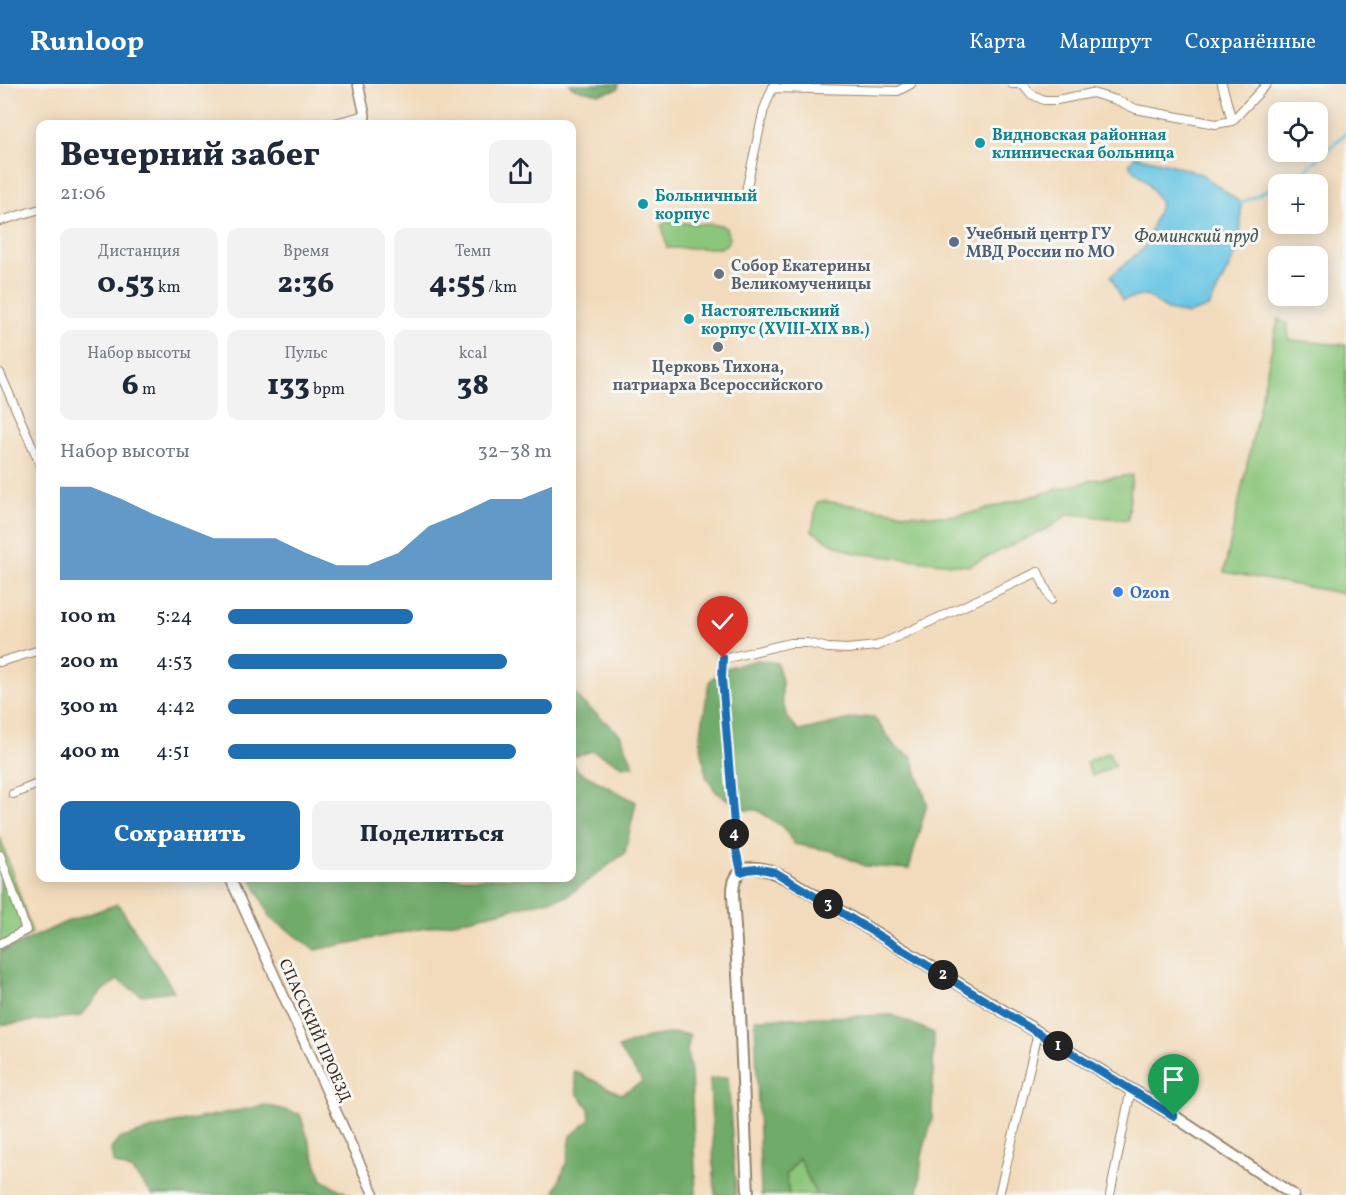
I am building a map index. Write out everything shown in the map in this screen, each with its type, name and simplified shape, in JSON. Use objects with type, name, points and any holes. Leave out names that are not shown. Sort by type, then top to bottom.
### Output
[{"type":"main road","points":[[748,1195],[733,896],[736,877],[741,872],[762,868],[775,872],[1131,1089],[1293,1195]]},
{"type":"street","points":[[358,84],[365,120]]},
{"type":"street","points":[[746,191],[764,109],[773,86],[898,91],[911,84]]},
{"type":"street","points":[[1012,84],[1023,84],[1030,94],[1044,100],[1057,100],[1092,93],[1136,109],[1216,124],[1232,121],[1267,84]]},
{"type":"street","points":[[1222,84],[1232,121]]},
{"type":"street","points":[[0,221],[36,210]]},
{"type":"street","points":[[0,373],[36,455]]},
{"type":"street","points":[[741,872],[736,849],[722,678],[723,658],[790,643],[847,649],[877,646],[1038,572],[1051,600]]},
{"type":"street","points":[[0,662],[36,651]]},
{"type":"street","points":[[13,794],[36,785]]},
{"type":"street","points":[[0,855],[26,930],[0,944]]},
{"type":"street","name":"СПАССКИЙ ПРОЕЗД","points":[[232,882],[374,1195]]},
{"type":"street","points":[[999,1195],[1038,1034]]},
{"type":"street","points":[[1110,1195],[1131,1089]]},
{"type":"green space","points":[[569,84],[619,84],[618,89],[599,94],[574,88]]},
{"type":"green space","points":[[666,222],[721,225],[726,228],[729,238],[727,244],[720,248],[667,248],[662,225]]},
{"type":"green space","points":[[1278,319],[1288,324],[1289,340],[1346,345],[1346,594],[1224,572]]},
{"type":"green space","points":[[1132,475],[1128,520],[1069,514],[1052,526],[968,566],[855,553],[833,544],[812,531],[817,502],[824,501],[919,515],[946,516],[971,513],[1092,480]]},
{"type":"green space","points":[[758,660],[777,663],[782,680],[782,700],[787,717],[799,731],[855,718],[874,717],[896,748],[912,757],[927,803],[909,869],[865,866],[832,851],[794,844],[784,828],[757,810],[744,810],[716,792],[706,776],[700,739],[709,682],[722,669]]},
{"type":"green space","points":[[576,695],[620,734],[634,766],[623,766],[593,751],[576,756]]},
{"type":"green space","points":[[1109,752],[1115,766],[1092,776],[1086,762]]},
{"type":"green space","points":[[576,768],[636,802],[625,853],[567,896],[469,919],[316,950],[271,918],[253,882],[576,882]]},
{"type":"green space","points":[[0,837],[32,933],[0,951]]},
{"type":"green space","points":[[118,904],[174,991],[141,995],[118,980],[102,991],[81,1016],[0,1025],[0,953],[66,922]]},
{"type":"green space","points":[[892,1015],[934,1033],[932,1119],[922,1155],[918,1195],[816,1195],[799,1158],[786,1175],[789,1195],[761,1195],[755,1019]]},
{"type":"green space","points":[[676,1033],[690,1035],[687,1052],[691,1072],[696,1195],[554,1195],[567,1161],[571,1136],[590,1120],[589,1108],[577,1093],[574,1071],[621,1094],[643,1082],[618,1048],[647,1037]]},
{"type":"green space","points":[[728,1077],[736,1195],[715,1195],[710,1079]]},
{"type":"green space","points":[[266,1105],[300,1114],[322,1180],[350,1195],[152,1195],[131,1170],[113,1163],[111,1149],[119,1139],[170,1124]]},
{"type":"green space","points":[[799,1157],[816,1195],[789,1195],[786,1175]]},
{"type":"water","name":"Фоминский пруд","points":[[1135,156],[1201,174],[1241,203],[1239,247],[1209,307],[1188,314],[1167,310],[1146,295],[1122,300],[1111,276],[1144,248],[1161,203],[1147,182],[1129,165]]},
{"type":"waterway","points":[[1241,203],[1304,172],[1346,133]]},
{"type":"place","name":"Видновская районная клиническая больница","points":[[980,143]]},
{"type":"place","name":"Больничный корпус","points":[[643,204]]},
{"type":"place","name":"Учебный центр ГУ МВД России по МО","points":[[954,242]]},
{"type":"place","name":"Собор Екатерины Великомученицы","points":[[719,274]]},
{"type":"place","name":"Настоятельскиий корпус (XVIII-XIX вв.)","points":[[689,319]]},
{"type":"place","name":"Церковь Тихона, патриарха Всероссийского","points":[[718,347]]},
{"type":"place","name":"Ozon","points":[[1118,592]]},
{"type":"route","points":[[723,658],[722,678],[736,849],[741,872],[762,868],[775,872],[1174,1116]]}]
